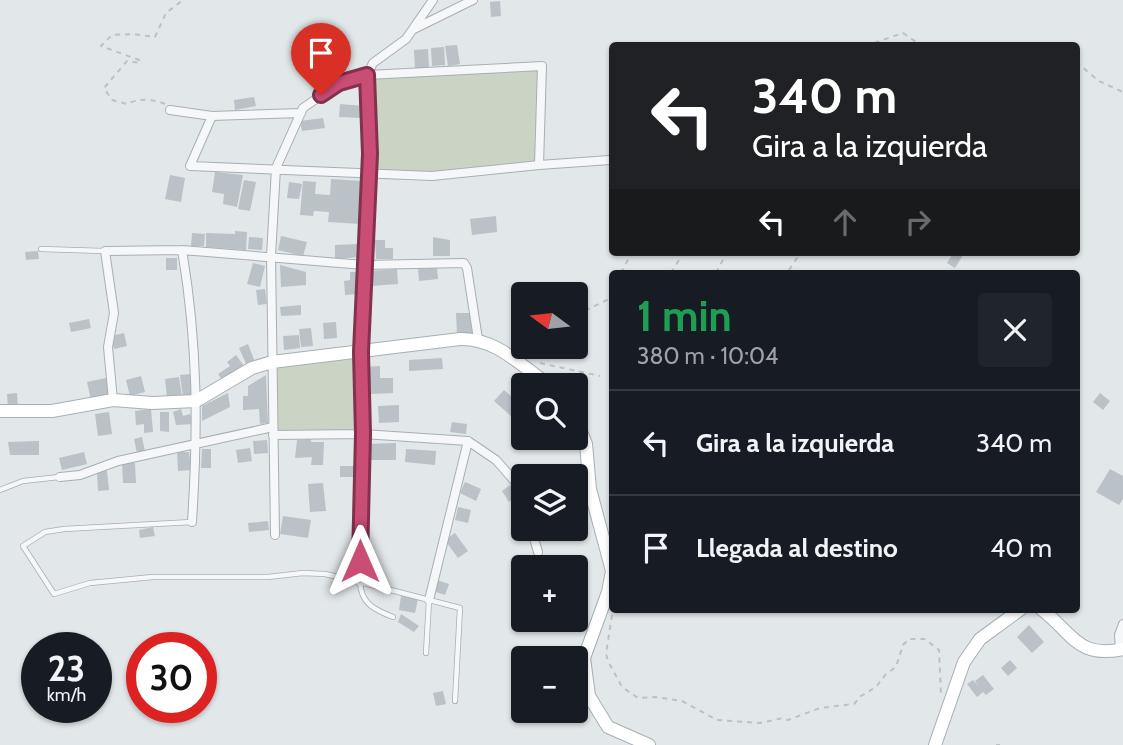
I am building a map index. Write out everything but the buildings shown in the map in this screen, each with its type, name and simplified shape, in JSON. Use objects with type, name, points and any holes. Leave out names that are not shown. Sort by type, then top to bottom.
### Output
[{"type":"street","points":[[360,582],[363,434],[361,352],[370,154],[367,75],[373,63],[406,39],[433,0]]},
{"type":"street","points":[[411,30],[473,0]]},
{"type":"street","points":[[275,535],[271,256],[276,168],[303,108],[339,83],[367,75],[542,66],[539,165]]},
{"type":"street","points":[[170,110],[212,116],[301,113]]},
{"type":"street","points":[[212,116],[190,166],[432,176],[609,160]]},
{"type":"street","points":[[182,250],[193,316],[197,444],[192,522]]},
{"type":"street","points":[[113,400],[108,347],[114,313],[105,251],[182,250],[364,265],[464,263],[478,339]]},
{"type":"street","points":[[0,411],[52,411],[113,400],[152,403],[196,401],[252,368],[272,362],[478,339],[501,349],[531,373]]},
{"type":"street","points":[[60,477],[80,475],[118,461],[273,431],[468,441],[496,460],[511,478]]},
{"type":"street","points":[[429,600],[468,441]]},
{"type":"street","points":[[587,450],[590,489],[609,560]]},
{"type":"street","points":[[535,541],[538,552]]},
{"type":"street","points":[[609,587],[584,658],[589,696],[608,727],[649,745]]},
{"type":"street","points":[[935,745],[964,662],[980,639],[1016,613]]},
{"type":"street","points":[[1045,613],[1085,649],[1107,652],[1121,649],[1123,624]]},
{"type":"lane","points":[[41,249],[105,251]]},
{"type":"lane","points":[[0,490],[23,481],[60,477]]},
{"type":"lane","points":[[192,522],[64,529],[45,532],[23,546],[54,594],[90,583],[153,577],[303,573],[326,574],[460,608],[455,701]]},
{"type":"lane","points":[[360,582],[360,595],[368,604],[393,617]]},
{"type":"lane","points":[[426,653],[429,600]]},
{"type":"path","points":[[170,110],[168,105],[151,100],[136,99],[127,104],[111,100],[104,88],[111,77],[127,61],[140,63],[139,60],[101,47],[112,35],[133,33],[155,37],[166,13],[183,0]]},
{"type":"path","points":[[876,42],[903,33],[916,42]]},
{"type":"path","points":[[1080,65],[1099,81],[1123,92]]},
{"type":"path","points":[[789,270],[798,256]]},
{"type":"path","points":[[588,309],[607,300],[609,296]]},
{"type":"path","points":[[532,359],[539,363],[600,376]]},
{"type":"path","points":[[612,613],[606,654],[622,687],[638,698],[655,696],[682,701],[717,720],[761,723],[795,719],[820,708],[854,704],[896,667],[903,645],[909,639],[916,638],[925,639],[939,650],[940,701]]},
{"type":"green space","points":[[539,68],[536,164],[430,174],[371,172],[369,77]]},
{"type":"green space","points":[[359,354],[360,432],[275,432],[274,363]]},
{"type":"route","points":[[321,95],[339,83],[367,75],[370,154],[361,352],[363,434],[360,561]]}]
